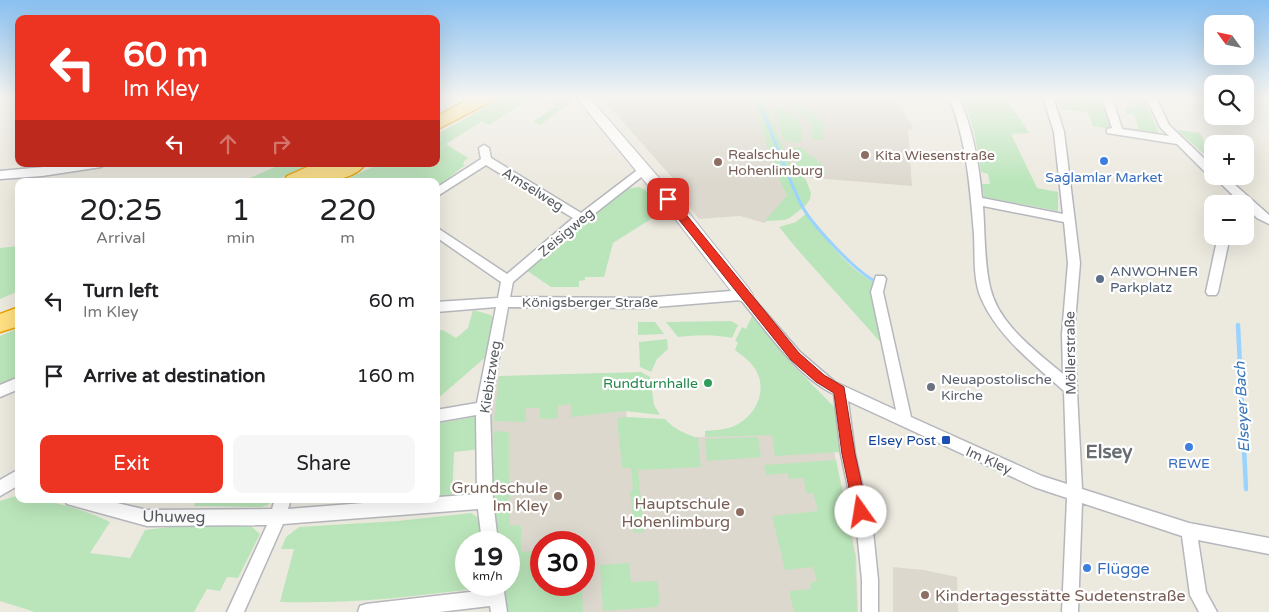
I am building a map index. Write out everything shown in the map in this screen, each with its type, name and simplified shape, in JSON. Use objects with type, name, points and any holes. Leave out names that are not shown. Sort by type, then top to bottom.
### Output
[{"type":"highway","points":[[300,178],[323,167]]},
{"type":"highway","points":[[327,178],[350,167]]},
{"type":"highway","points":[[0,308],[15,302]]},
{"type":"highway","points":[[0,323],[15,317]]},
{"type":"street","name":"Im Kley","points":[[606,126],[795,356],[820,379],[1039,482],[1189,531],[1269,546]]},
{"type":"street","points":[[964,126],[976,201],[982,275],[986,297],[1002,324],[1029,353],[1071,388]]},
{"type":"street","name":"Möllerstraße","points":[[1057,126],[1074,263],[1068,334],[1075,494],[1070,612]]},
{"type":"street","points":[[1113,126],[1114,132],[1178,141]]},
{"type":"street","points":[[1164,126],[1204,165]]},
{"type":"street","name":"Amselweg","points":[[440,190],[485,154],[581,218]]},
{"type":"street","points":[[0,175],[80,167]]},
{"type":"street","name":"Zeisigweg","points":[[507,280],[581,218],[644,171]]},
{"type":"street","points":[[1228,185],[1269,220]]},
{"type":"street","points":[[976,201],[1068,219]]},
{"type":"street","points":[[440,234],[507,280],[503,302]]},
{"type":"street","points":[[1212,292],[1222,245]]},
{"type":"street","points":[[880,279],[877,292],[905,420]]},
{"type":"street","name":"Königsberger Straße","points":[[440,307],[503,302],[643,303],[744,295]]},
{"type":"street","name":"Kiebitzweg","points":[[489,531],[485,501],[483,408],[503,302]]},
{"type":"street","points":[[0,391],[15,385]]},
{"type":"street","points":[[840,390],[848,454],[865,531],[870,580],[870,612]]},
{"type":"street","points":[[440,415],[483,408]]},
{"type":"street","points":[[0,489],[15,479]]},
{"type":"street","name":"Uhuweg","points":[[88,503],[148,518],[278,517],[485,501]]},
{"type":"street","points":[[235,612],[283,503]]},
{"type":"street","points":[[1189,531],[1198,595],[1210,612]]},
{"type":"street","points":[[366,612],[497,598]]},
{"type":"shaded area","name":"Realschule Hohenlimburg","points":[[626,126],[764,126],[787,195],[765,223],[740,216],[699,219],[687,203],[677,183]]},
{"type":"shaded area","points":[[772,126],[912,126],[914,129],[908,130],[912,186],[802,177],[787,162]]},
{"type":"shaded area","points":[[624,373],[628,440],[830,432],[856,556],[858,612],[499,612],[505,596],[520,596],[520,531],[489,531],[485,501],[489,377]]},
{"type":"shaded area","name":"Kindertagesstätte Sudetenstraße","points":[[893,567],[924,570],[957,577],[958,612],[893,612]]},
{"type":"green space","points":[[453,126],[475,126],[446,144],[468,158],[464,161],[463,165],[465,165],[440,185],[440,178],[349,178],[373,167],[440,167],[440,133]]},
{"type":"green space","points":[[761,126],[774,126],[789,162],[806,180],[811,193],[806,205],[785,220],[765,221],[787,195],[768,150]]},
{"type":"green space","points":[[778,126],[800,126],[802,140],[797,143],[784,140]]},
{"type":"green space","points":[[812,126],[824,126],[822,140],[813,139],[811,136]]},
{"type":"green space","points":[[972,126],[1024,126],[1029,133],[1011,134],[1037,188],[1058,192],[1058,211],[984,197],[982,184],[990,184],[988,174],[981,172]]},
{"type":"green space","points":[[1093,126],[1111,126],[1112,129]]},
{"type":"green space","points":[[1138,126],[1155,126],[1158,132],[1157,135],[1131,130],[1131,132],[1123,128],[1139,129]]},
{"type":"green space","points":[[1177,130],[1200,133],[1204,141],[1204,154]]},
{"type":"green space","points":[[800,147],[823,166],[826,172],[820,177],[808,176],[794,161],[790,152],[794,148]]},
{"type":"green space","points":[[275,167],[304,167],[281,178],[250,178]]},
{"type":"green space","points":[[639,187],[645,190],[657,205],[648,210],[654,217],[613,243],[604,277],[585,277],[585,280],[579,281],[579,287],[551,287],[526,270],[625,189]]},
{"type":"green space","points":[[807,213],[821,233],[846,261],[855,270],[875,283],[883,345],[779,227],[796,222]]},
{"type":"green space","points":[[15,246],[15,293],[0,299],[0,248]]},
{"type":"green space","points":[[473,310],[491,315],[494,321],[488,355],[440,397],[440,330],[443,330],[456,338],[468,328]]},
{"type":"green space","points":[[752,316],[791,363],[835,408],[841,452],[775,456],[772,435],[705,437],[705,431],[729,428],[744,420],[759,399],[760,382],[758,374],[749,361],[735,350],[738,342],[735,341],[742,327],[746,329]]},
{"type":"green space","points":[[731,321],[738,325],[732,338],[705,335],[678,337],[666,322]]},
{"type":"green space","points":[[638,322],[655,322],[664,334],[638,335]]},
{"type":"green space","points":[[15,330],[15,382],[0,388],[0,336]]},
{"type":"green space","points":[[667,339],[668,349],[657,359],[651,372],[640,367],[639,342]]},
{"type":"green space","points":[[641,372],[650,377],[654,405],[660,415],[625,411],[571,417],[571,404],[558,406],[558,418],[540,419],[540,408],[526,408],[526,422],[494,421],[499,376]]},
{"type":"green space","points":[[479,416],[480,449],[454,452],[452,497],[440,498],[440,423]]},
{"type":"green space","points":[[617,418],[665,419],[680,431],[698,438],[701,467],[638,470],[644,532],[634,533],[630,491],[633,490],[631,468],[622,468]]},
{"type":"green space","points":[[494,431],[509,432],[510,526],[521,525],[521,552],[530,551],[530,596],[582,596],[583,612],[506,612],[504,596],[520,596],[520,531],[496,531],[493,511]]},
{"type":"green space","points":[[758,437],[761,457],[707,461],[705,439]]},
{"type":"green space","points":[[836,460],[855,555],[857,612],[794,612],[789,591],[811,589],[810,583],[817,581],[813,567],[785,570],[772,516],[818,511],[813,493],[807,494],[803,478],[789,479],[787,473],[766,475],[764,465]]},
{"type":"green space","points":[[15,496],[15,503],[52,503],[89,513],[110,522],[90,553],[130,558],[145,530],[177,526],[251,526],[260,534],[238,578],[227,577],[220,591],[207,589],[194,612],[35,612],[0,601],[0,501]]},
{"type":"green space","points":[[195,503],[269,503],[261,507],[194,506]]},
{"type":"green space","points":[[471,513],[483,521],[484,531],[455,531],[455,591],[380,599],[280,602],[294,549],[281,549],[286,537],[299,527],[398,521]]},
{"type":"green space","points":[[629,563],[631,582],[657,581],[660,602],[657,607],[603,611],[600,565]]},
{"type":"waterway","points":[[768,126],[789,177],[806,212],[823,234],[846,258],[875,281]]},
{"type":"waterway","name":"Elseyer Bach","points":[[1238,325],[1246,489]]},
{"type":"place","name":"Kita Wiesenstraße","points":[[865,155]]},
{"type":"place","name":"Sağlamlar Market","points":[[1104,161]]},
{"type":"place","name":"Realschule Hohenlimburg","points":[[718,162]]},
{"type":"place","name":"ANWOHNER Parkplatz","points":[[1100,279]]},
{"type":"place","name":"Rundturnhalle","points":[[708,383]]},
{"type":"place","name":"Neuapostolische Kirche","points":[[931,387]]},
{"type":"place","name":"Elsey Post","points":[[946,440]]},
{"type":"place","name":"REWE","points":[[1189,447]]},
{"type":"place","name":"Grundschule Im Kley","points":[[558,496]]},
{"type":"place","name":"Hauptschule Hohenlimburg","points":[[740,512]]},
{"type":"place","name":"Flügge","points":[[1087,568]]},
{"type":"place","name":"Kindertagesstätte Sudetenstraße","points":[[925,595]]},
{"type":"district","name":"Elsey","points":[[1109,451]]},
{"type":"route","points":[[668,199],[751,304],[795,356],[820,379],[840,390],[844,431],[861,512]]}]
